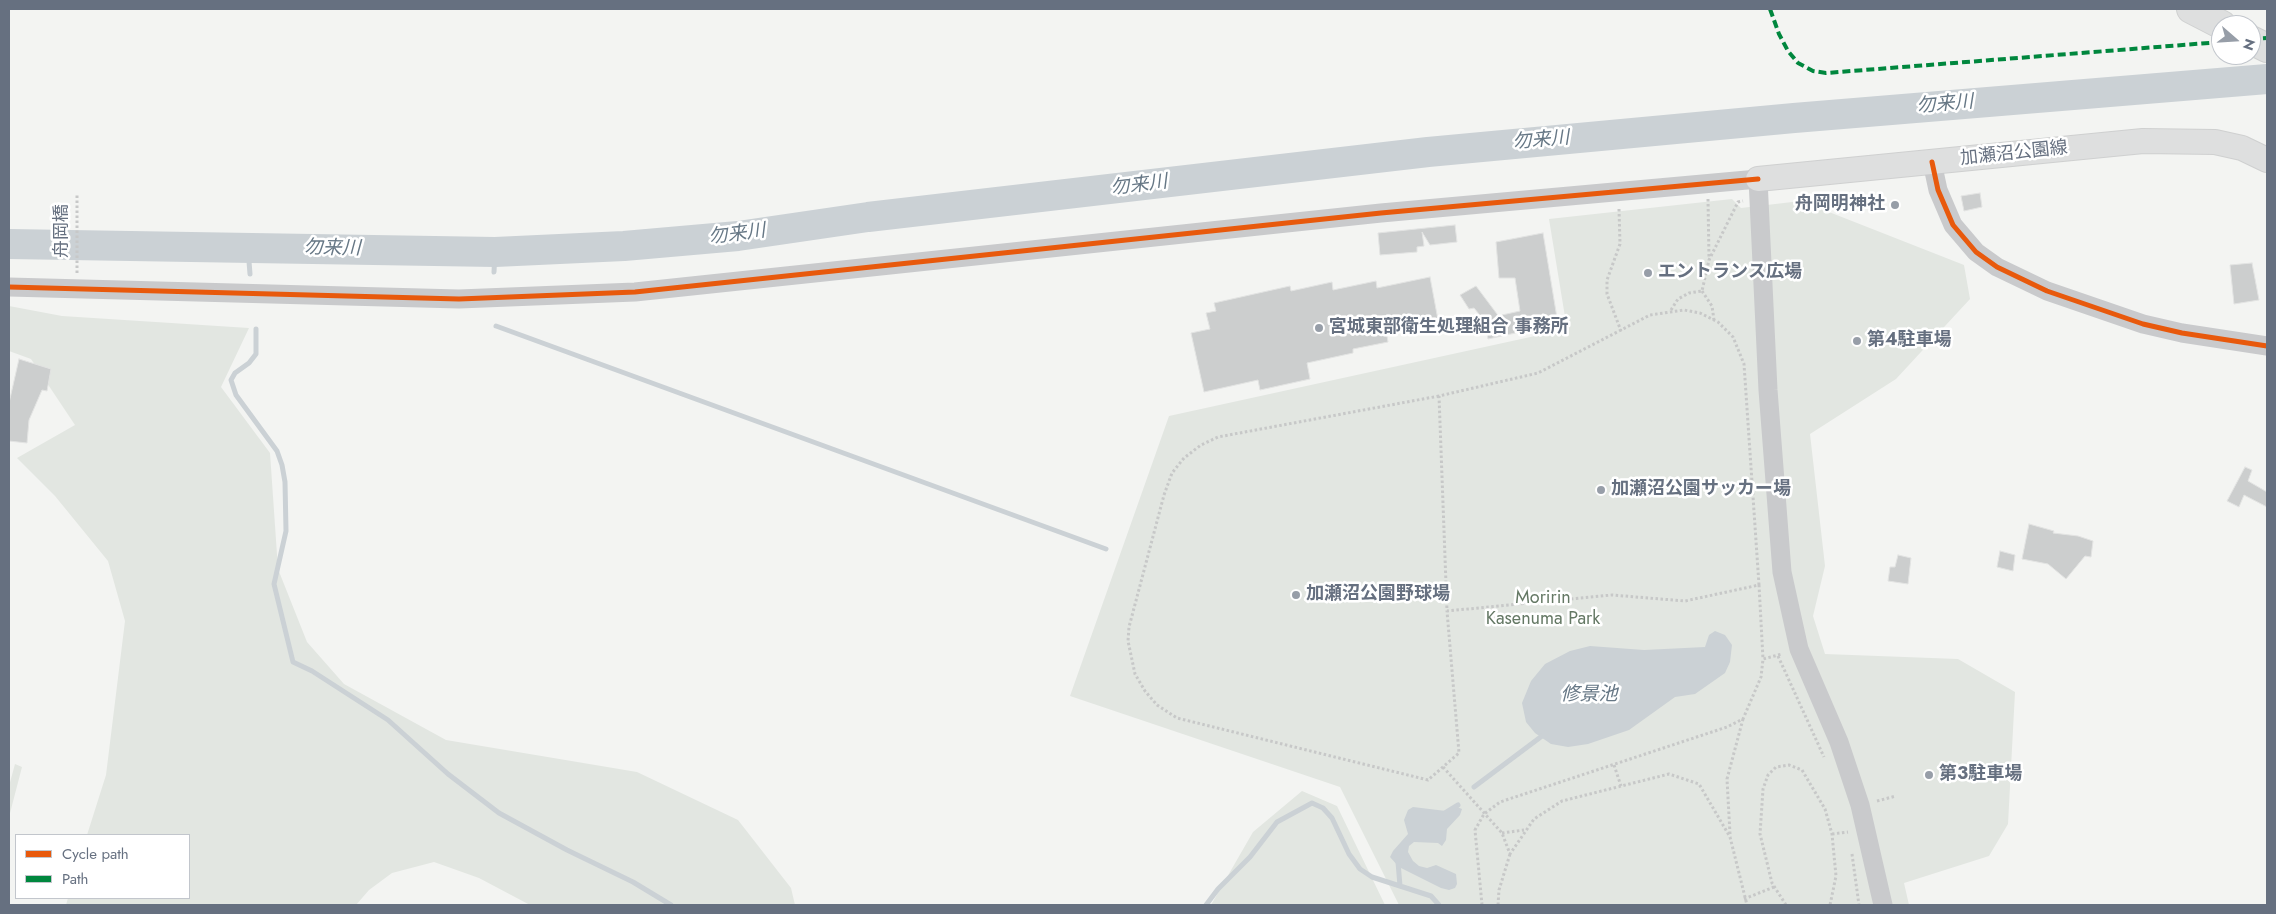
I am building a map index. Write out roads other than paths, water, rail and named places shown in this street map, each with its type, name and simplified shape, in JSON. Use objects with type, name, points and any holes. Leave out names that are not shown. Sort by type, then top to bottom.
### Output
[{"type":"highway","points":[[2191,9],[2211,19]]},
{"type":"main road","name":"加瀬沼公園線","points":[[1758,179],[2143,141],[2201,140],[2229,144],[2267,160]]},
{"type":"street","points":[[1932,162],[1938,190],[1953,225],[1976,252],[1997,267],[2047,291],[2143,324],[2182,333],[2267,346]]},
{"type":"street","points":[[9,287],[459,299],[635,292],[1391,212],[1758,179],[1765,330],[1782,572],[1799,649],[1839,742],[1860,805],[1883,905]]},
{"type":"water","name":"修景池","points":[[1715,631],[1725,635],[1732,645],[1730,662],[1725,673],[1695,694],[1675,697],[1629,730],[1588,744],[1568,747],[1551,744],[1535,733],[1526,722],[1522,703],[1531,681],[1545,664],[1570,651],[1590,646],[1644,650],[1705,647],[1709,635]]},
{"type":"water","points":[[1413,807],[1446,811],[1457,807],[1462,809],[1460,815],[1447,829],[1446,840],[1442,846],[1438,843],[1414,842],[1409,846],[1408,852],[1413,861],[1419,866],[1427,868],[1436,865],[1456,874],[1457,884],[1455,888],[1449,890],[1441,888],[1399,867],[1390,857],[1408,834],[1404,820],[1408,810]]},
{"type":"waterway","name":"勿来川","points":[[9,244],[495,252],[624,246],[738,236],[868,217],[1428,152],[1794,118],[2267,79]]},
{"type":"waterway","points":[[248,249],[250,274]]},
{"type":"waterway","points":[[494,272],[495,252]]},
{"type":"waterway","points":[[496,326],[1106,549]]},
{"type":"waterway","points":[[256,329],[256,354],[249,363],[235,373],[231,380],[236,395],[277,451],[282,465],[285,482],[286,531],[274,584],[293,662],[312,671],[388,720],[448,774],[499,813],[567,850],[633,882],[671,905]]},
{"type":"waterway","points":[[1474,787],[1546,733]]},
{"type":"waterway","points":[[1206,905],[1218,889],[1250,857],[1277,822],[1312,803],[1323,808],[1332,818],[1349,854],[1360,869],[1372,877],[1431,896],[1439,905]]},
{"type":"waterway","points":[[1445,813],[1458,805]]},
{"type":"waterway","points":[[1398,862],[1400,886]]},
{"type":"place","name":"舟岡明神社","points":[[1895,205]]},
{"type":"place","name":"エントランス広場","points":[[1648,273]]},
{"type":"place","name":"宮城東部衛生処理組合 事務所","points":[[1319,328]]},
{"type":"place","name":"第4駐車場","points":[[1857,341]]},
{"type":"place","name":"加瀬沼公園サッカー場","points":[[1601,490]]},
{"type":"place","name":"加瀬沼公園野球場","points":[[1296,595]]},
{"type":"place","name":"第3駐車場","points":[[1929,775]]},
{"type":"park label","name":"Moririn Kasenuma Park","points":[[1543,609]]}]
